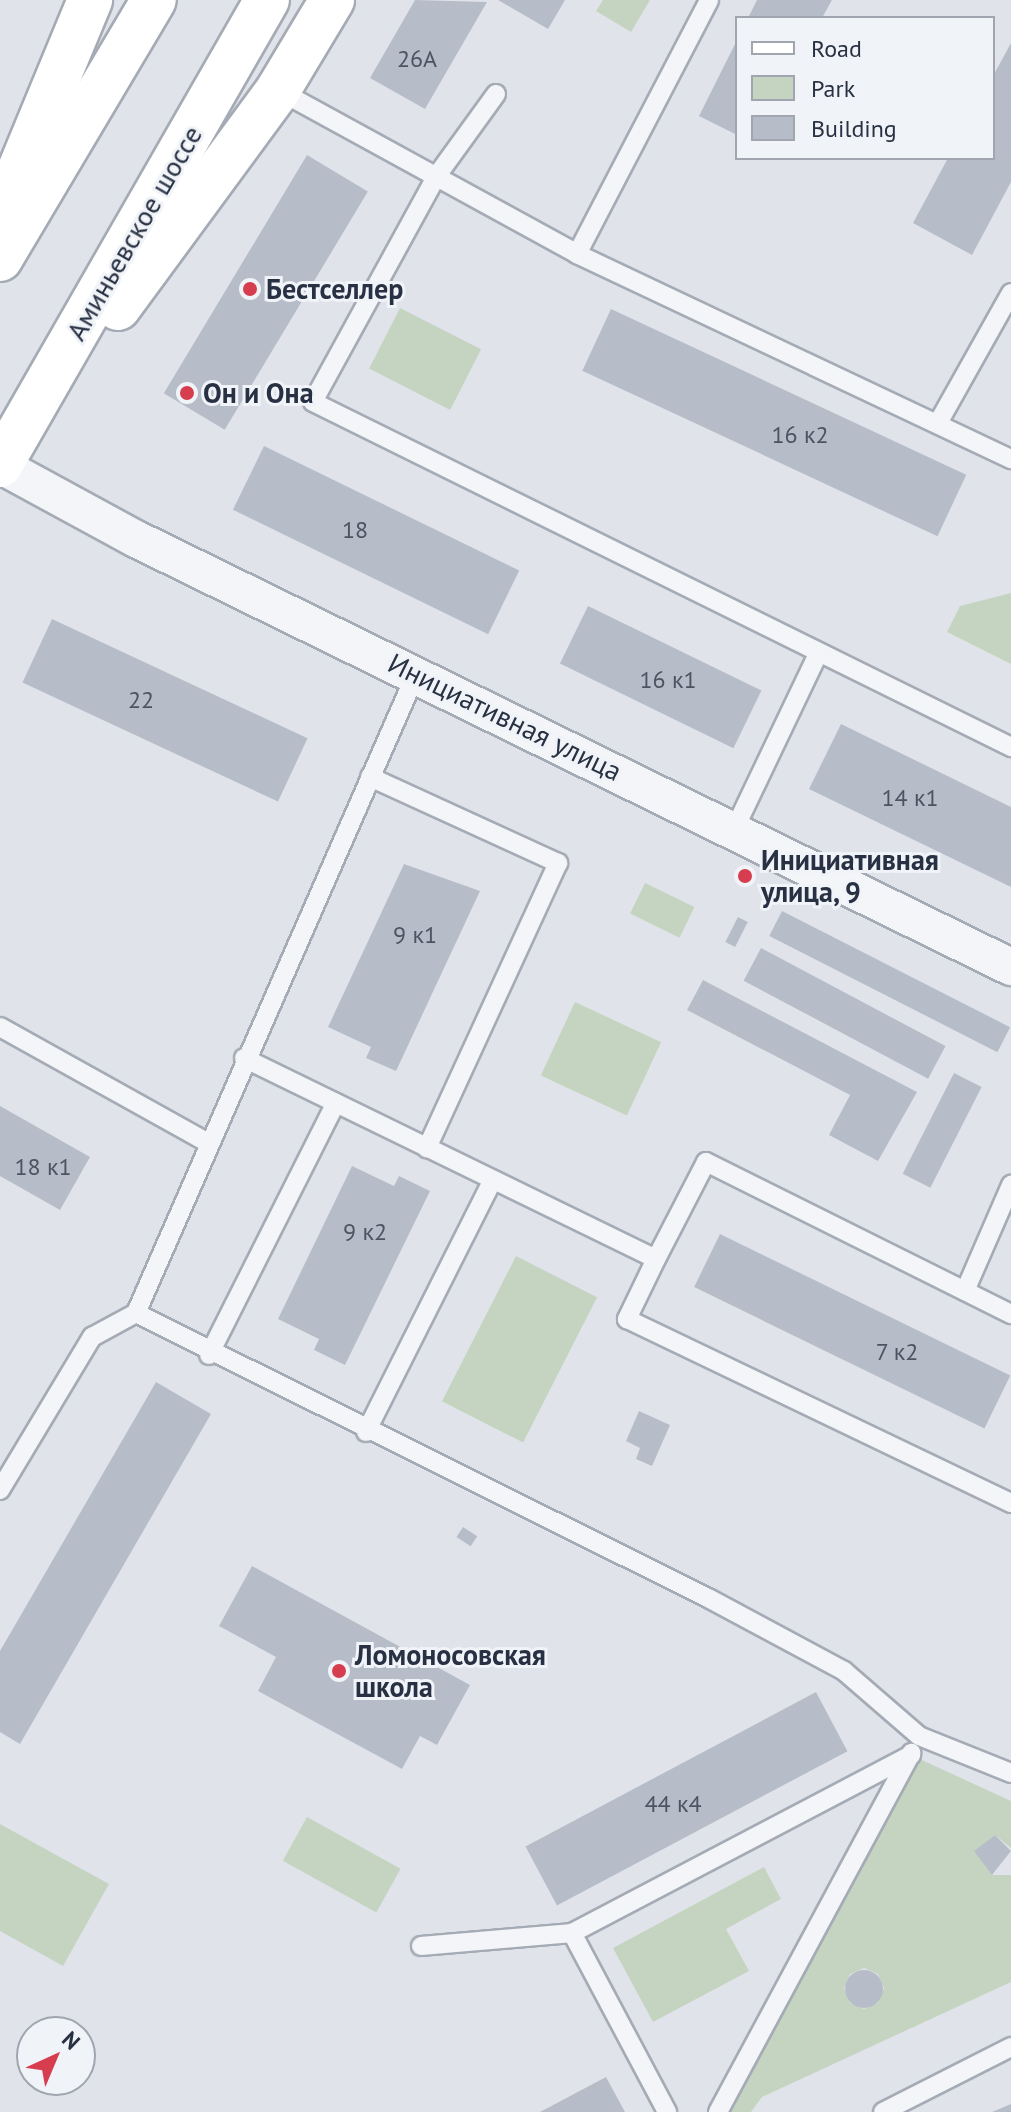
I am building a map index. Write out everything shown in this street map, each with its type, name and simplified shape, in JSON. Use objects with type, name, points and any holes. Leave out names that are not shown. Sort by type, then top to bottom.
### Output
[{"type":"main road","points":[[0,216],[10,185],[90,0]]},
{"type":"main road","points":[[0,259],[154,0]]},
{"type":"main road","name":"Аминьевское шоссе","points":[[7,454],[267,0]]},
{"type":"main road","points":[[7,454],[278,90],[332,0]]},
{"type":"street","name":"Инициативная улица","points":[[7,454],[416,674],[735,828],[1011,967]]},
{"type":"lane","points":[[577,254],[709,0]]},
{"type":"lane","points":[[278,90],[577,254],[1011,459]]},
{"type":"lane","points":[[496,94],[436,177],[313,402],[1011,747]]},
{"type":"lane","points":[[938,423],[1011,293]]},
{"type":"lane","points":[[735,828],[818,654]]},
{"type":"lane","points":[[0,1490],[92,1337],[136,1313],[244,1058],[416,674]]},
{"type":"lane","points":[[370,777],[558,863],[427,1148]]},
{"type":"lane","points":[[0,1027],[208,1143]]},
{"type":"lane","points":[[244,1058],[656,1259]]},
{"type":"lane","points":[[209,1355],[336,1103]]},
{"type":"lane","points":[[1011,1314],[706,1162],[627,1319],[1011,1503]]},
{"type":"lane","points":[[366,1432],[493,1180]]},
{"type":"lane","points":[[965,1291],[1011,1185]]},
{"type":"lane","points":[[136,1313],[209,1355],[844,1671],[919,1736],[1011,1773]]},
{"type":"lane","points":[[718,2112],[919,1736]]},
{"type":"lane","points":[[421,1946],[572,1933],[911,1755]]},
{"type":"lane","points":[[572,1933],[667,2112]]},
{"type":"lane","points":[[883,2112],[1011,2047]]},
{"type":"green space","points":[[603,0],[650,0],[631,32],[596,11]]},
{"type":"green space","points":[[400,308],[481,349],[450,410],[369,369]]},
{"type":"green space","points":[[1011,593],[1011,664],[947,632],[960,606]]},
{"type":"green space","points":[[645,883],[694,907],[680,938],[630,914]]},
{"type":"green space","points":[[575,1002],[661,1042],[627,1116],[541,1075]]},
{"type":"green space","points":[[516,1256],[597,1297],[523,1443],[442,1401]]},
{"type":"green space","points":[[911,1755],[1011,1801],[1011,1848],[995,1835],[975,1851],[992,1875],[1011,1875],[1011,1982],[762,2097],[751,2112],[718,2112]],"holes":[[[864,1968],[878,1974],[884,1988],[878,2003],[864,2009],[850,2003],[844,1989],[850,1974]]]},
{"type":"green space","points":[[307,1817],[401,1869],[376,1913],[283,1861]]},
{"type":"green space","points":[[0,1824],[109,1884],[63,1966],[0,1931]]},
{"type":"green space","points":[[764,1867],[781,1899],[726,1929],[749,1971],[653,2022],[613,1948]]},
{"type":"building","points":[[415,0],[487,2],[425,109],[370,78]]},
{"type":"building","points":[[498,0],[565,0],[548,29]]},
{"type":"building","points":[[757,0],[832,0],[823,16],[749,16]]},
{"type":"building","points":[[1011,43],[1011,182],[972,255],[913,223],[947,160],[995,160],[995,72]]},
{"type":"building","points":[[735,44],[735,134],[699,116]]},
{"type":"building","points":[[307,155],[368,192],[225,430],[164,393]]},
{"type":"building","points":[[611,309],[966,475],[938,536],[582,371]]},
{"type":"building","points":[[264,446],[519,570],[488,634],[233,510]]},
{"type":"building","points":[[588,606],[761,691],[733,748],[560,664]]},
{"type":"building","points":[[52,619],[308,738],[278,802],[22,682]]},
{"type":"building","points":[[841,724],[1011,807],[1011,887],[809,789]]},
{"type":"building","points":[[404,864],[480,891],[396,1071],[366,1058],[371,1047],[328,1027]]},
{"type":"building","points":[[782,911],[1010,1027],[997,1052],[769,936]]},
{"type":"building","points":[[738,917],[748,922],[735,947],[725,942]]},
{"type":"building","points":[[761,948],[946,1046],[928,1079],[744,981]]},
{"type":"building","points":[[703,980],[917,1092],[878,1161],[829,1135],[850,1095],[687,1010]]},
{"type":"building","points":[[954,1073],[982,1087],[930,1188],[903,1174]]},
{"type":"building","points":[[0,1106],[90,1157],[60,1210],[0,1176]]},
{"type":"building","points":[[352,1166],[394,1186],[399,1176],[430,1191],[345,1365],[314,1350],[319,1339],[278,1319]]},
{"type":"building","points":[[720,1234],[1010,1376],[984,1429],[694,1287]]},
{"type":"building","points":[[156,1382],[211,1414],[20,1744],[0,1732],[0,1651]]},
{"type":"building","points":[[639,1411],[670,1425],[652,1466],[636,1459],[640,1448],[626,1441]]},
{"type":"building","points":[[463,1527],[477,1536],[471,1546],[456,1537]]},
{"type":"building","points":[[252,1566],[470,1685],[437,1745],[420,1736],[402,1769],[258,1691],[276,1657],[219,1626]]},
{"type":"building","points":[[816,1692],[847,1751],[557,1906],[526,1846]]},
{"type":"building","points":[[995,1835],[1011,1851],[992,1875],[974,1851]]},
{"type":"building","points":[[864,1970],[878,1975],[883,1989],[878,2003],[864,2008],[850,2003],[845,1989],[850,1975]]},
{"type":"building","points":[[606,2077],[625,2112],[540,2112]]},
{"type":"building","points":[[1011,2104],[1011,2112],[992,2112]]},
{"type":"place","name":"Бестселлер","points":[[250,289]]},
{"type":"place","name":"Он и Она","points":[[187,393]]},
{"type":"place","name":"Инициативная улица, 9","points":[[745,876]]},
{"type":"place","name":"Ломоносовская школа","points":[[339,1671]]}]
